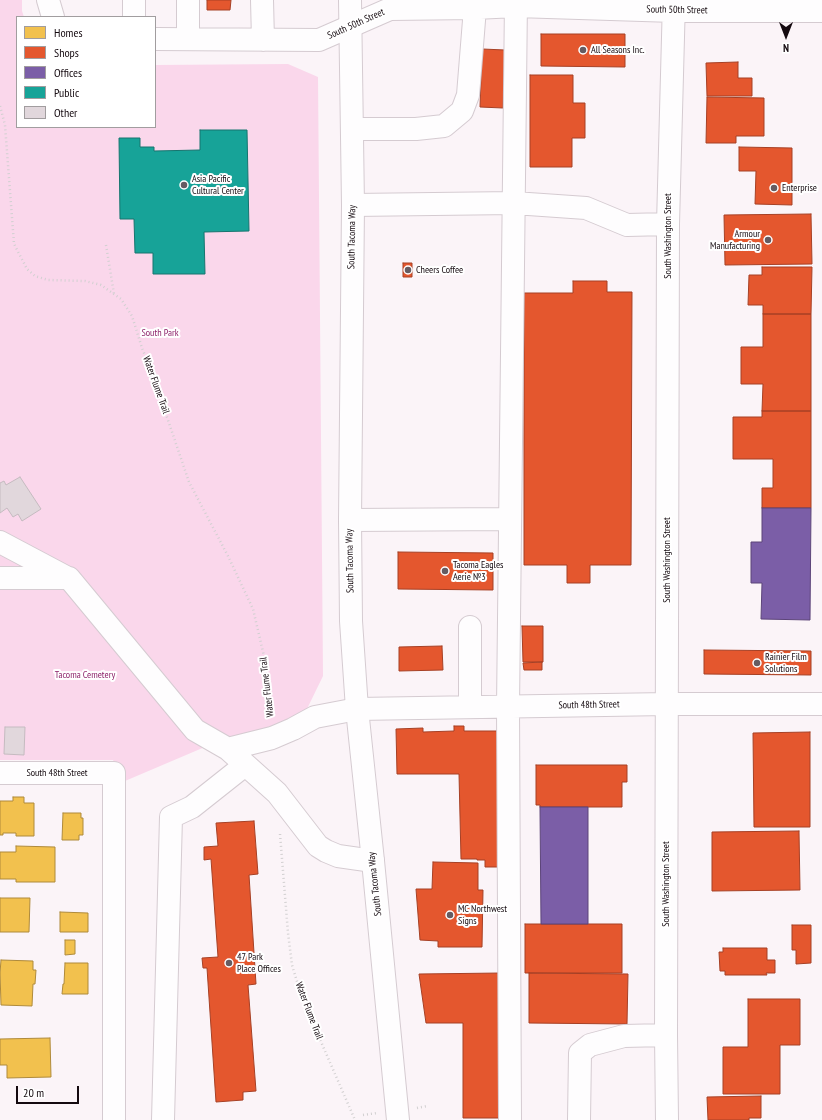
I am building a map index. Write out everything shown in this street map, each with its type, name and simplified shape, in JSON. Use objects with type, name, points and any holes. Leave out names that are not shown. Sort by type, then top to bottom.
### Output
[{"type":"street","points":[[48,0],[53,16]]},
{"type":"street","points":[[134,0],[134,16]]},
{"type":"street","points":[[188,0],[188,39]]},
{"type":"street","points":[[262,0],[263,40]]},
{"type":"street","name":"South Tacoma Way","points":[[350,0],[353,205],[350,520],[351,621],[357,709],[398,1120]]},
{"type":"street","points":[[510,1120],[508,707],[516,3]]},
{"type":"street","name":"South 50th Street","points":[[156,39],[319,40],[390,9],[475,8],[516,3],[674,5],[822,11]]},
{"type":"street","name":"South Washington Street","points":[[667,1120],[668,224],[674,5]]},
{"type":"street","points":[[352,129],[416,129],[444,126],[462,111],[468,95],[475,8]]},
{"type":"street","points":[[353,205],[514,203],[586,208],[627,225],[668,224]]},
{"type":"street","points":[[350,520],[510,520]]},
{"type":"street","points":[[0,542],[69,578],[195,730],[228,749],[277,793],[318,846],[338,856],[373,861]]},
{"type":"street","points":[[0,578],[69,578]]},
{"type":"street","points":[[470,627],[470,707]]},
{"type":"street","name":"South 48th Street","points":[[228,749],[272,738],[315,717],[357,709],[667,704],[822,704]]},
{"type":"street","points":[[163,1120],[171,817],[192,807],[246,765]]},
{"type":"street","name":"South 48th Street","points":[[0,773],[114,773],[114,1120]]},
{"type":"street","points":[[579,1120],[580,1053],[590,1044],[624,1036],[666,1035]]},
{"type":"path","name":"Water Flume Trail","points":[[0,106],[5,125],[14,244],[27,269],[35,276],[48,280],[85,281],[101,285],[121,299],[132,316],[189,482],[228,556],[253,609],[264,656],[271,719]]},
{"type":"path","points":[[106,245],[114,294]]},
{"type":"path","name":"Water Flume Trail","points":[[280,829],[292,965],[302,998],[355,1120]]},
{"type":"green space","name":"South Park","points":[[0,0],[22,0],[24,16],[16,16],[16,128],[156,128],[156,65],[288,64],[318,77],[323,676],[305,713],[288,722],[247,734],[226,738],[125,781],[113,760],[0,760]]},
{"type":"building: Homes","points":[[13,797],[24,797],[24,803],[34,803],[34,836],[16,836],[16,833],[3,833],[3,835],[0,835],[0,801],[13,801]]},
{"type":"building: Homes","points":[[63,813],[81,813],[81,818],[83,818],[83,835],[79,835],[79,840],[62,840]]},
{"type":"building: Homes","points":[[16,846],[55,847],[55,882],[16,882],[16,879],[0,879],[0,852],[16,852]]},
{"type":"building: Homes","points":[[0,898],[30,898],[29,932],[0,932]]},
{"type":"building: Homes","points":[[60,912],[88,913],[88,932],[60,932]]},
{"type":"building: Homes","points":[[65,940],[75,940],[75,954],[65,955]]},
{"type":"building: Homes","points":[[1,960],[33,961],[33,970],[36,970],[35,984],[33,984],[32,1006],[1,1005]]},
{"type":"building: Homes","points":[[65,963],[88,963],[88,994],[62,994]]},
{"type":"building: Homes","points":[[50,1038],[51,1077],[7,1078],[7,1065],[0,1065],[0,1039]]},
{"type":"building: Shops","points":[[207,0],[231,0],[230,10],[207,10]]},
{"type":"building: Shops","name":"All Seasons Inc.","points":[[541,34],[625,34],[625,67],[541,66]]},
{"type":"building: Shops","points":[[482,49],[505,50],[503,108],[480,107]]},
{"type":"building: Shops","points":[[738,62],[738,78],[752,78],[752,96],[707,96],[706,63]]},
{"type":"building: Shops","points":[[530,75],[573,75],[573,103],[585,103],[585,138],[572,138],[572,167],[530,167]]},
{"type":"building: Shops","points":[[707,97],[764,98],[764,136],[736,136],[736,143],[706,143]]},
{"type":"building: Shops","name":"Enterprise","points":[[739,147],[792,148],[792,205],[755,204],[756,171],[739,171]]},
{"type":"building: Shops","name":"Armour Manufacturing","points":[[811,214],[812,264],[725,265],[724,215]]},
{"type":"building: Shops","name":"Cheers Coffee","points":[[403,263],[412,263],[412,277],[403,277]]},
{"type":"building: Shops","points":[[762,267],[812,267],[811,314],[763,314],[763,305],[748,305],[749,275],[762,275]]},
{"type":"building: Shops","points":[[573,281],[607,281],[607,292],[632,292],[631,565],[590,565],[590,583],[567,583],[567,565],[524,565],[524,293],[573,293]]},
{"type":"building: Shops","points":[[763,314],[811,314],[811,411],[762,411],[763,384],[741,384],[741,347],[763,347]]},
{"type":"building: Shops","points":[[762,411],[811,411],[811,508],[762,508],[762,488],[773,488],[773,459],[733,459],[733,417],[762,417]]},
{"type":"building: Shops","name":"Tacoma Eagles Aerie №3","points":[[398,552],[493,553],[493,590],[398,589]]},
{"type":"building: Shops","points":[[522,626],[543,626],[543,662],[523,662]]},
{"type":"building: Shops","points":[[442,646],[443,670],[399,671],[399,647]]},
{"type":"building: Shops","name":"Rainier Film Solutions","points":[[704,650],[811,651],[811,675],[704,674]]},
{"type":"building: Shops","points":[[542,662],[542,670],[524,670],[523,663]]},
{"type":"building: Shops","points":[[454,726],[464,726],[464,731],[502,731],[502,867],[485,867],[485,860],[461,859],[459,774],[397,774],[396,729],[423,728],[423,732],[454,731]]},
{"type":"building: Shops","points":[[810,732],[810,827],[754,827],[753,733]]},
{"type":"building: Shops","points":[[536,765],[627,765],[627,782],[622,782],[622,807],[540,807],[540,805],[536,805]]},
{"type":"building: Shops","name":"47 Park Place Offices","points":[[254,821],[258,874],[249,875],[256,984],[248,985],[256,1091],[243,1092],[243,1100],[216,1102],[207,968],[203,968],[202,958],[218,957],[211,859],[204,860],[204,847],[218,846],[216,823]]},
{"type":"building: Shops","points":[[799,831],[800,890],[712,891],[712,832]]},
{"type":"building: Shops","name":"MC Northwest Signs","points":[[433,862],[478,863],[478,890],[483,890],[482,947],[438,947],[438,941],[420,940],[416,889],[432,889]]},
{"type":"building: Shops","points":[[525,924],[622,924],[622,973],[525,973]]},
{"type":"building: Shops","points":[[792,925],[811,925],[811,963],[796,964],[796,950],[792,950]]},
{"type":"building: Shops","points":[[723,948],[767,948],[767,960],[775,960],[775,973],[766,973],[767,975],[725,975],[725,971],[720,971],[719,952],[723,952]]},
{"type":"building: Shops","points":[[502,973],[503,1118],[463,1118],[463,1023],[426,1023],[419,974]]},
{"type":"building: Shops","points":[[529,973],[628,974],[627,1024],[529,1023]]},
{"type":"building: Shops","points":[[748,999],[800,999],[800,1045],[780,1045],[780,1094],[723,1094],[723,1047],[748,1047]]},
{"type":"building: Shops","points":[[761,1096],[761,1118],[749,1118],[749,1120],[708,1120],[707,1097]]},
{"type":"building: Offices","points":[[762,508],[811,508],[810,620],[761,619],[762,583],[751,583],[751,542],[762,542]]},
{"type":"building: Offices","points":[[540,807],[588,807],[588,924],[541,924]]},
{"type":"building: Public","name":"Asia Pacific Cultural Center","points":[[200,130],[247,130],[249,231],[204,232],[205,274],[153,274],[153,253],[135,253],[134,219],[120,219],[119,138],[140,138],[140,147],[154,147],[154,151],[200,150]]},
{"type":"building: Other","points":[[20,477],[41,509],[22,521],[18,514],[13,517],[7,508],[0,513],[0,483],[4,481],[6,485]]},
{"type":"building: Other","points":[[5,727],[25,727],[24,755],[4,754]]},
{"type":"place","name":"All Seasons Inc.","points":[[583,50]]},
{"type":"place","name":"Asia Pacific Cultural Center","points":[[184,185]]},
{"type":"place","name":"Enterprise","points":[[774,188]]},
{"type":"place","name":"Armour Manufacturing","points":[[768,240]]},
{"type":"place","name":"Cheers Coffee","points":[[408,270]]},
{"type":"place","name":"Tacoma Eagles Aerie №3","points":[[445,571]]},
{"type":"place","name":"Rainier Film Solutions","points":[[757,663]]},
{"type":"place","name":"MC Northwest Signs","points":[[450,915]]},
{"type":"place","name":"47 Park Place Offices","points":[[229,963]]},
{"type":"park label","name":"Tacoma Cemetery","points":[[85,675]]}]
